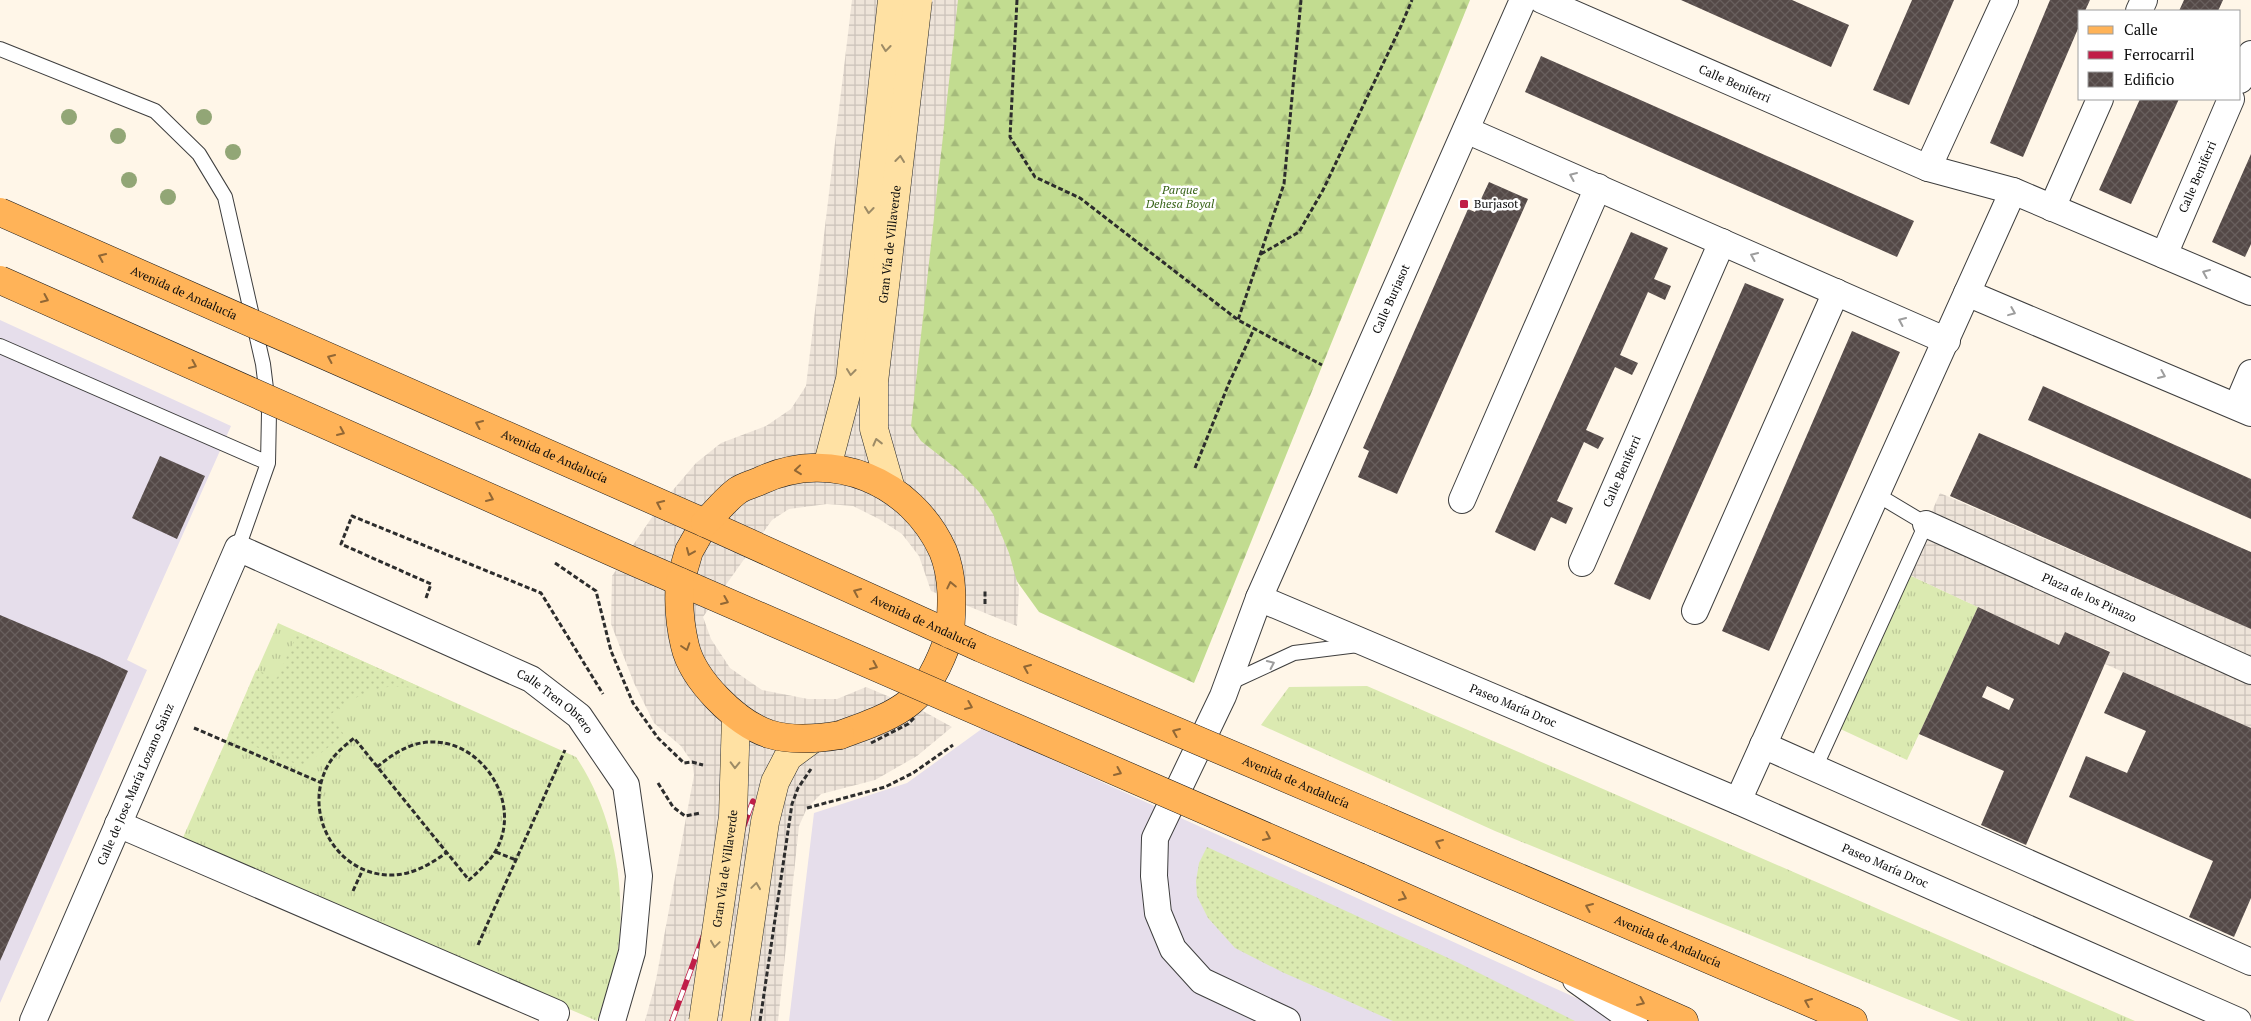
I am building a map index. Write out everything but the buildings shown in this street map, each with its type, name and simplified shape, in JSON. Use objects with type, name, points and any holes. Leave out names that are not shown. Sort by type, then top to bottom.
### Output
[{"type":"main road","name":"Avenida de Andalucía","points":[[0,212],[950,634],[1853,1021]]},
{"type":"main road","points":[[0,280],[680,582],[1684,1021]]},
{"type":"main road","points":[[827,467],[860,474],[891,489],[922,516],[943,552],[953,592],[950,634],[940,662],[924,688],[909,705],[878,722],[840,735],[811,740],[769,734],[736,716],[705,686],[685,648],[678,605],[680,582],[689,551],[705,524],[738,491],[780,471],[827,467]]},
{"type":"street","name":"Gran Vía de Villaverde","points":[[827,467],[850,379],[892,0]]},
{"type":"street","name":"Gran Vía de Villaverde","points":[[891,489],[874,429],[874,382],[918,0]]},
{"type":"street","name":"Calle Burjasot","points":[[1258,598],[1523,0]]},
{"type":"street","name":"Calle Beniferri","points":[[1542,0],[1928,168],[2013,191],[2251,292]]},
{"type":"street","points":[[1928,168],[2005,0]]},
{"type":"street","points":[[2241,78],[2251,54]]},
{"type":"street","points":[[2052,208],[2100,100]]},
{"type":"street","name":"Calle Beniferri","points":[[2164,255],[2231,100]]},
{"type":"street","points":[[1466,130],[1947,341]]},
{"type":"street","points":[[1462,500],[1598,188]]},
{"type":"street","points":[[1738,801],[2013,191]]},
{"type":"street","name":"Calle Beniferri","points":[[1582,563],[1722,242]]},
{"type":"street","points":[[1695,611],[1836,292]]},
{"type":"street","points":[[1967,293],[2244,410],[2251,373]]},
{"type":"street","name":"Plaza de los Pinazo","points":[[1926,524],[2251,671]]},
{"type":"street","name":"Calle de Jose María Lozano Sainz","points":[[33,1021],[238,548]]},
{"type":"street","name":"Calle Tren Obrero","points":[[238,548],[531,679],[579,716],[626,785],[640,876],[632,952],[612,1021]]},
{"type":"street","points":[[1258,598],[1227,685],[1155,838],[1154,876],[1158,913],[1173,949],[1202,981],[1287,1021]]},
{"type":"street","name":"Paseo María Droc","points":[[1258,598],[1738,801],[2238,1021]]},
{"type":"street","name":"Gran Vía de Villaverde","points":[[703,1021],[733,816],[736,716]]},
{"type":"street","points":[[736,1021],[765,822],[775,782],[788,757],[811,740]]},
{"type":"street","points":[[1764,745],[2251,962]]},
{"type":"street","points":[[118,824],[466,974],[561,1018]]},
{"type":"street","points":[[1548,961],[1634,1021]]},
{"type":"lane","points":[[0,49],[155,112],[199,154],[225,197],[263,364],[269,413],[268,463],[238,548]]},
{"type":"lane","points":[[0,346],[268,463]]},
{"type":"lane","name":"Plaza de los Pinazo","points":[[1876,494],[1926,524]]},
{"type":"lane","points":[[1815,768],[1926,524]]},
{"type":"lane","points":[[1227,685],[1294,653],[1366,644]]},
{"type":"path","points":[[1017,0],[1010,137],[1035,177],[1080,198],[1238,320],[1322,365]]},
{"type":"path","points":[[1238,320],[1284,184],[1302,0]]},
{"type":"path","points":[[1260,254],[1299,232],[1338,158],[1412,0]]},
{"type":"path","points":[[1194,468],[1229,383],[1254,329]]},
{"type":"path","points":[[424,602],[431,584],[341,544],[352,516],[541,592],[607,700]]},
{"type":"path","points":[[548,559],[596,591],[611,651],[632,703],[658,738],[684,763],[692,762],[706,766]]},
{"type":"path","points":[[166,716],[322,783]]},
{"type":"path","points":[[377,767],[394,754],[414,744],[437,742],[458,747],[478,759],[495,778],[504,802],[504,828],[496,852],[469,880],[447,852],[377,767],[354,738],[339,750],[326,769],[319,791],[319,814],[326,835],[342,855],[363,869],[388,875],[413,872],[447,852]]},
{"type":"path","points":[[807,808],[885,787],[913,773],[953,745]]},
{"type":"path","points":[[466,974],[567,746]]},
{"type":"path","points":[[657,782],[673,807],[685,816],[700,813]]},
{"type":"path","points":[[496,852],[516,860]]},
{"type":"shaded area","points":[[852,0],[958,0],[911,426],[921,441],[958,470],[979,492],[993,514],[1009,553],[1019,589],[1017,626],[931,591],[919,556],[902,534],[879,519],[853,506],[827,504],[789,509],[772,520],[703,617],[711,639],[730,668],[762,690],[808,699],[837,699],[866,687],[921,710],[952,727],[917,756],[875,780],[821,794],[807,808],[799,826],[778,1021],[645,1021],[655,985],[694,775],[692,762],[681,746],[654,723],[634,683],[611,624],[612,576],[661,504],[696,463],[721,443],[766,426],[791,409],[806,386]]},
{"type":"shaded area","points":[[0,320],[231,426],[127,660],[147,670],[0,1003]]},
{"type":"shaded area","points":[[1940,493],[2251,629],[2251,728],[2105,664],[2110,651],[2065,632],[2059,645],[1905,573]]},
{"type":"shaded area","points":[[983,728],[1627,1021],[789,1021],[814,813],[907,783]]},
{"type":"green space","name":"Parque Dehesa Boyal","points":[[921,0],[1470,0],[1194,683],[1039,612],[874,382]]},
{"type":"green space","points":[[1905,573],[1978,607],[1907,760],[1834,726]]},
{"type":"green space","points":[[278,623],[576,757],[590,780],[610,833],[620,891],[618,948],[613,974],[597,1021],[181,842]]},
{"type":"green space","points":[[298,632],[424,689],[380,688],[365,693],[344,705],[331,714],[344,735],[303,767],[228,735],[256,670],[277,678]]},
{"type":"green space","points":[[1367,686],[2135,1021],[1961,1021],[1495,831],[1261,725],[1289,687]]},
{"type":"green space","points":[[1207,847],[1459,963],[1575,1021],[1393,1021],[1282,972],[1235,948],[1208,918],[1197,896],[1196,881],[1199,863]]},
{"type":"railway","points":[[672,1021],[753,801]]},
{"type":"place","name":"Burjasot","points":[[1464,204]]}]
